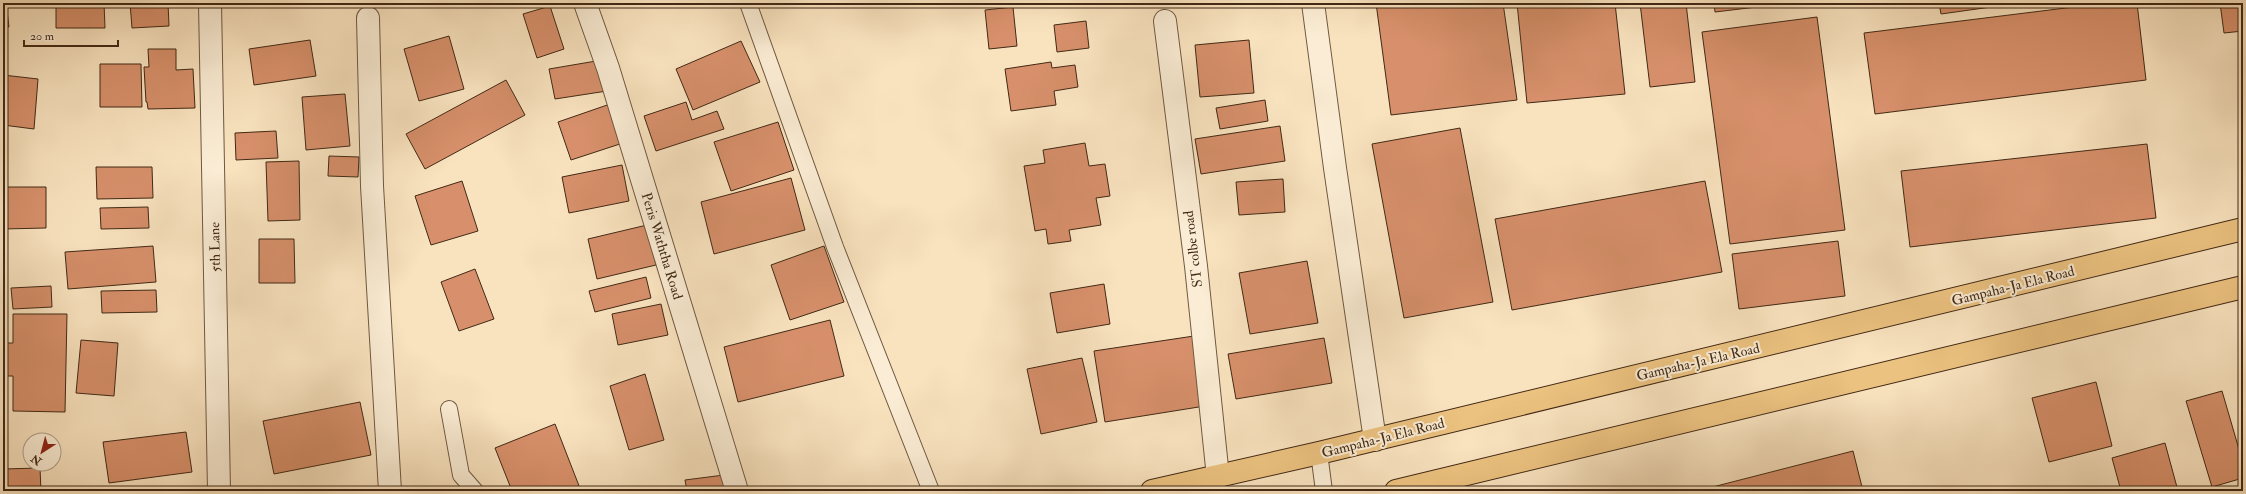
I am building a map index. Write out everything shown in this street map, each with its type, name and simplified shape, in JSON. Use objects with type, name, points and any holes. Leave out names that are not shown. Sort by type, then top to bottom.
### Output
[{"type":"highway","name":"Gampaha-Ja Ela Road","points":[[1152,491],[1374,440],[2243,229]]},
{"type":"highway","points":[[1396,491],[2243,287]]},
{"type":"street","name":"5th Lane","points":[[210,3],[219,491]]},
{"type":"street","name":"Peris Waththa Road","points":[[585,3],[608,68],[737,491]]},
{"type":"street","points":[[1313,3],[1374,440]]},
{"type":"street","points":[[368,18],[372,186],[390,491]]},
{"type":"street","name":"ST colbe road","points":[[1165,21],[1196,266],[1218,476]]},
{"type":"lane","points":[[748,3],[835,246],[931,491]]},
{"type":"lane","points":[[449,409],[461,475],[475,491]]},
{"type":"lane","points":[[1319,453],[1324,491]]},
{"type":"building","points":[[3,3],[6,3],[9,27],[3,27]]},
{"type":"building","points":[[56,3],[104,3],[105,28],[56,28]]},
{"type":"building","points":[[130,3],[168,3],[169,26],[132,28]]},
{"type":"building","points":[[1376,3],[1503,3],[1517,100],[1391,115]]},
{"type":"building","points":[[1517,3],[1615,3],[1625,94],[1527,103]]},
{"type":"building","points":[[1640,3],[1686,3],[1695,82],[1650,87]]},
{"type":"building","points":[[1714,3],[1790,3],[1715,12]]},
{"type":"building","points":[[1939,3],[2020,3],[1941,14]]},
{"type":"building","points":[[2106,3],[2137,3],[2146,80],[1875,114],[1864,33]]},
{"type":"building","points":[[2220,3],[2243,3],[2243,31],[2224,33]]},
{"type":"building","points":[[550,6],[564,49],[537,58],[523,14]]},
{"type":"building","points":[[1013,7],[1017,46],[989,49],[985,10]]},
{"type":"building","points":[[1817,17],[1845,230],[1730,244],[1702,32]]},
{"type":"building","points":[[1086,21],[1089,48],[1057,52],[1054,25]]},
{"type":"building","points":[[449,36],[464,89],[419,101],[404,49]]},
{"type":"building","points":[[310,40],[316,76],[254,85],[249,49]]},
{"type":"building","points":[[1249,40],[1254,93],[1200,97],[1195,45]]},
{"type":"building","points":[[741,41],[760,82],[693,110],[676,69]]},
{"type":"building","points":[[148,49],[176,49],[176,70],[193,69],[195,108],[148,109],[146,102],[144,67],[149,67]]},
{"type":"building","points":[[602,60],[607,91],[555,99],[549,69]]},
{"type":"building","points":[[1051,62],[1052,68],[1075,65],[1078,87],[1054,91],[1056,105],[1011,111],[1005,69]]},
{"type":"building","points":[[100,64],[141,64],[142,107],[100,107]]},
{"type":"building","points":[[3,75],[38,79],[34,129],[3,125]]},
{"type":"building","points":[[506,80],[525,115],[425,169],[406,134]]},
{"type":"building","points":[[345,94],[350,146],[306,150],[302,97]]},
{"type":"building","points":[[1265,100],[1268,121],[1220,129],[1216,108]]},
{"type":"building","points":[[686,102],[692,120],[717,111],[724,129],[656,151],[644,116]]},
{"type":"building","points":[[613,103],[626,142],[571,160],[558,122]]},
{"type":"building","points":[[778,122],[794,170],[731,191],[714,142]]},
{"type":"building","points":[[1280,126],[1285,161],[1201,174],[1195,139]]},
{"type":"building","points":[[1460,128],[1493,302],[1404,318],[1372,144]]},
{"type":"building","points":[[276,131],[278,158],[236,160],[235,133]]},
{"type":"building","points":[[1085,143],[1089,166],[1105,164],[1110,196],[1096,198],[1101,225],[1069,230],[1071,241],[1048,244],[1046,229],[1035,231],[1024,166],[1045,163],[1043,150]]},
{"type":"building","points":[[2147,144],[2156,218],[1910,247],[1901,171]]},
{"type":"building","points":[[329,156],[359,157],[358,177],[328,176]]},
{"type":"building","points":[[299,161],[300,220],[268,221],[266,162]]},
{"type":"building","points":[[622,165],[629,201],[569,213],[562,177]]},
{"type":"building","points":[[96,167],[152,167],[153,198],[97,199]]},
{"type":"building","points":[[791,178],[805,230],[714,254],[701,202]]},
{"type":"building","points":[[1283,179],[1285,212],[1239,215],[1236,182]]},
{"type":"building","points":[[462,181],[478,231],[431,245],[415,196]]},
{"type":"building","points":[[1705,181],[1722,272],[1512,310],[1495,219]]},
{"type":"building","points":[[3,187],[46,187],[46,228],[3,229]]},
{"type":"building","points":[[148,207],[149,228],[101,229],[100,208]]},
{"type":"building","points":[[647,225],[656,265],[597,279],[588,239]]},
{"type":"building","points":[[259,239],[294,239],[295,283],[259,283]]},
{"type":"building","points":[[1838,241],[1845,296],[1739,309],[1732,254]]},
{"type":"building","points":[[153,246],[156,282],[68,289],[65,252]]},
{"type":"building","points":[[824,246],[844,302],[790,320],[771,265]]},
{"type":"building","points":[[1307,261],[1318,323],[1250,334],[1239,273]]},
{"type":"building","points":[[475,269],[494,319],[459,331],[441,282]]},
{"type":"building","points":[[646,277],[651,298],[595,312],[589,291]]},
{"type":"building","points":[[1104,284],[1110,324],[1057,333],[1050,293]]},
{"type":"building","points":[[51,286],[52,307],[13,309],[11,288]]},
{"type":"building","points":[[156,290],[157,312],[102,313],[101,291]]},
{"type":"building","points":[[661,304],[668,335],[618,345],[612,314]]},
{"type":"building","points":[[13,314],[67,314],[65,412],[13,411],[13,376],[3,376],[3,343],[13,343]]},
{"type":"building","points":[[830,320],[844,376],[738,402],[724,347]]},
{"type":"building","points":[[1194,336],[1205,406],[1105,422],[1094,351]]},
{"type":"building","points":[[1324,338],[1332,383],[1236,399],[1228,354]]},
{"type":"building","points":[[81,340],[118,343],[114,396],[76,393]]},
{"type":"building","points":[[1082,358],[1097,422],[1041,434],[1027,369]]},
{"type":"building","points":[[645,374],[664,440],[629,450],[610,386]]},
{"type":"building","points":[[2096,382],[2112,446],[2049,462],[2032,398]]},
{"type":"building","points":[[2222,391],[2243,463],[2243,478],[2212,487],[2186,401]]},
{"type":"building","points":[[360,402],[371,455],[274,474],[263,421]]},
{"type":"building","points":[[555,424],[581,491],[512,491],[495,448]]},
{"type":"building","points":[[186,432],[192,472],[109,483],[103,442]]},
{"type":"building","points":[[2165,443],[2178,491],[2121,491],[2112,458]]},
{"type":"building","points":[[1853,451],[1863,491],[1697,491]]},
{"type":"building","points":[[22,468],[22,472],[40,472],[41,491],[3,491],[3,469]]},
{"type":"building","points":[[724,475],[726,491],[687,491],[685,480]]}]
